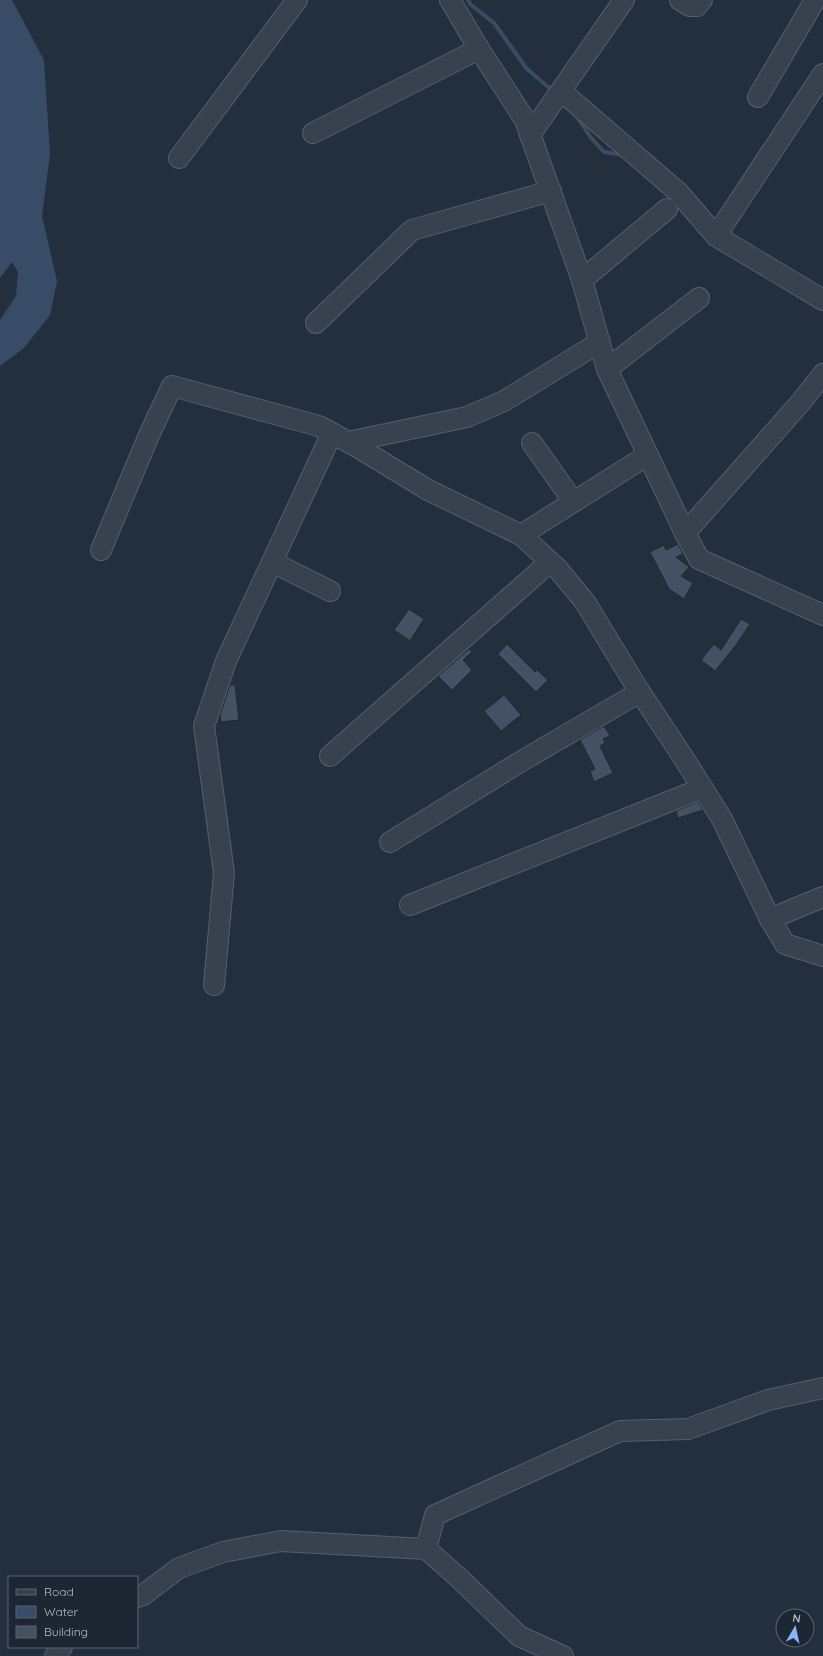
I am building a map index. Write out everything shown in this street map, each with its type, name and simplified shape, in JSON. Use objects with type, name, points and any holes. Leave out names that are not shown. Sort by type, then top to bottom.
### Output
[{"type":"street","points":[[179,158],[297,0]]},
{"type":"street","points":[[450,0],[479,49],[525,120],[582,280],[607,369],[685,533],[699,559],[823,615]]},
{"type":"street","points":[[530,135],[624,0]]},
{"type":"street","points":[[680,0],[690,6],[697,6],[702,0]]},
{"type":"street","points":[[758,97],[815,0]]},
{"type":"street","points":[[313,133],[479,49]]},
{"type":"street","points":[[716,236],[823,74]]},
{"type":"street","points":[[561,90],[678,192],[716,236],[822,299]]},
{"type":"street","points":[[316,323],[412,230],[551,191]]},
{"type":"street","points":[[582,280],[667,209]]},
{"type":"street","points":[[607,369],[699,298]]},
{"type":"street","points":[[340,438],[468,417],[504,401],[600,342]]},
{"type":"street","points":[[685,533],[796,408],[823,374]]},
{"type":"street","points":[[101,550],[149,435],[172,386],[320,426],[428,490],[521,535],[550,562],[585,602],[640,692],[722,819],[770,919],[785,944],[823,956]]},
{"type":"street","points":[[214,985],[224,873],[204,726],[226,661],[272,562],[340,438]]},
{"type":"street","points":[[532,443],[573,501]]},
{"type":"street","points":[[521,535],[573,501],[648,456]]},
{"type":"street","points":[[272,562],[330,591]]},
{"type":"street","points":[[330,756],[550,562]]},
{"type":"street","points":[[390,842],[525,759],[640,692]]},
{"type":"street","points":[[410,905],[703,788]]},
{"type":"street","points":[[770,919],[823,897]]},
{"type":"street","points":[[426,1549],[435,1515],[620,1431],[688,1429],[768,1400],[823,1388]]},
{"type":"street","points":[[138,1597],[143,1595],[179,1568],[223,1552],[281,1541],[426,1549],[459,1578],[519,1636],[563,1656]]},
{"type":"street","points":[[55,1656],[61,1648]]},
{"type":"water","points":[[0,0],[12,0],[44,60],[50,154],[42,216],[57,281],[50,315],[24,348],[0,366],[0,320],[16,296],[18,272],[12,262],[0,278]]},
{"type":"building","points":[[678,544],[683,554],[676,557],[689,567],[681,576],[693,583],[684,599],[669,589],[650,552],[664,545],[666,550]]},
{"type":"building","points":[[409,609],[424,619],[410,641],[394,630]]},
{"type":"building","points":[[741,619],[750,624],[736,645],[715,671],[701,660],[714,644],[721,650]]},
{"type":"building","points":[[507,644],[535,672],[537,670],[548,680],[536,692],[498,654]]},
{"type":"building","points":[[469,649],[472,652],[463,660],[472,670],[452,690],[438,676]]},
{"type":"building","points":[[230,685],[235,685],[239,720],[221,722],[220,715]]},
{"type":"building","points":[[504,695],[521,715],[501,731],[484,711]]},
{"type":"building","points":[[604,726],[610,736],[603,739],[605,743],[600,746],[613,773],[594,782],[590,771],[595,769],[580,740]]},
{"type":"building","points":[[698,802],[703,810],[678,818],[676,811]]},
{"type":"waterway","points":[[468,0],[470,4],[494,23],[527,69],[553,91]]},
{"type":"waterway","points":[[578,118],[591,138],[604,152],[624,155]]}]
